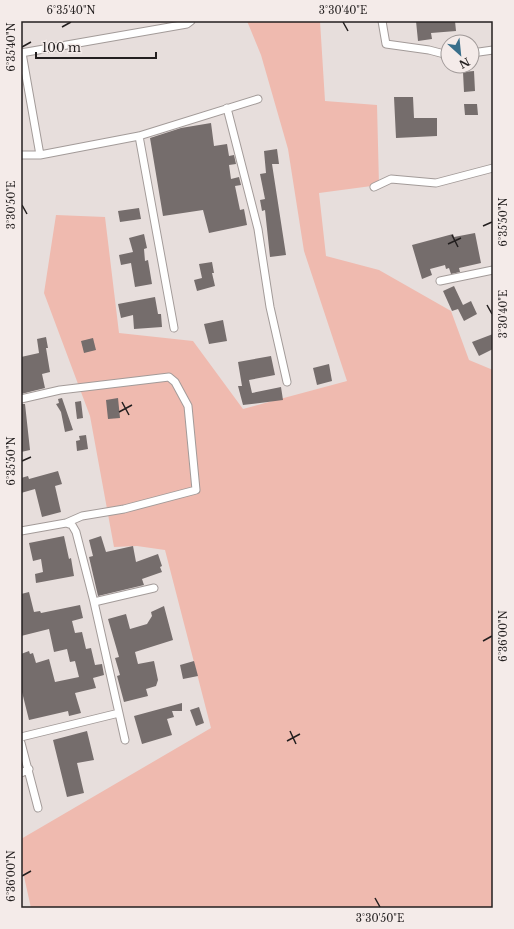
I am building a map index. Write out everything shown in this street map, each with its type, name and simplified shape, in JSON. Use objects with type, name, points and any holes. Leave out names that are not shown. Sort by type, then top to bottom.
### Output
[{"type":"street","points":[[40,155],[22,53],[187,24],[191,21]]},
{"type":"street","points":[[382,21],[386,44],[429,50],[440,53]]},
{"type":"street","points":[[480,52],[493,50]]},
{"type":"street","points":[[21,155],[40,155],[139,136],[258,99]]},
{"type":"street","points":[[227,108],[258,230],[270,306],[287,382]]},
{"type":"street","points":[[139,136],[174,328]]},
{"type":"street","points":[[374,187],[391,179],[436,183],[493,168]]},
{"type":"street","points":[[440,281],[493,270]]},
{"type":"street","points":[[21,399],[60,390],[169,377],[175,382],[188,406],[196,490],[124,509],[82,516],[66,523],[21,531]]},
{"type":"street","points":[[66,523],[72,525],[76,532],[94,602],[125,740]]},
{"type":"street","points":[[94,602],[154,588]]},
{"type":"street","points":[[21,737],[119,713]]},
{"type":"street","points":[[21,743],[38,808]]},
{"type":"street","points":[[21,773],[29,769]]},
{"type":"shaded area","points":[[247,21],[320,21],[325,101],[377,105],[379,185],[319,193],[326,256],[379,270],[451,311],[469,360],[493,370],[493,908],[31,908],[21,863],[21,839],[211,728],[165,550],[137,546],[114,547],[90,416],[44,293],[56,215],[105,217],[119,333],[193,341],[243,409],[347,381],[304,251],[288,149],[261,55]]},
{"type":"building","points":[[416,21],[455,21],[456,31],[431,33],[432,39],[418,41]]},
{"type":"building","points":[[463,74],[474,74],[475,91],[464,92]]},
{"type":"building","points":[[394,97],[413,97],[414,118],[437,118],[437,136],[396,138]]},
{"type":"building","points":[[464,104],[477,104],[478,115],[465,115]]},
{"type":"building","points":[[211,123],[214,146],[227,144],[229,156],[234,155],[236,164],[229,165],[231,179],[239,177],[241,185],[235,186],[240,210],[244,209],[247,225],[209,233],[203,210],[163,216],[150,138],[181,128]]},
{"type":"building","points":[[277,149],[279,164],[272,164],[286,255],[270,257],[265,210],[262,211],[260,200],[265,199],[260,174],[266,173],[264,151]]},
{"type":"building","points":[[139,208],[141,219],[120,222],[118,211]]},
{"type":"building","points":[[475,233],[481,263],[459,268],[460,272],[451,274],[449,268],[446,269],[445,265],[430,269],[432,275],[422,279],[412,245],[453,234],[454,237]]},
{"type":"building","points":[[144,234],[147,248],[144,249],[145,261],[148,260],[152,284],[135,287],[131,263],[121,265],[119,255],[133,252],[129,238]]},
{"type":"building","points":[[212,262],[214,273],[212,273],[215,286],[197,291],[194,280],[202,278],[199,264]]},
{"type":"building","points":[[454,286],[463,305],[471,301],[477,314],[464,321],[458,309],[452,311],[443,291]]},
{"type":"building","points":[[155,297],[158,314],[161,314],[162,327],[134,329],[133,315],[121,318],[118,304]]},
{"type":"building","points":[[223,320],[227,341],[209,344],[204,324]]},
{"type":"building","points":[[493,334],[493,349],[479,356],[472,342]]},
{"type":"building","points":[[46,337],[48,348],[46,348],[50,372],[42,374],[45,388],[21,394],[21,357],[39,353],[37,339]]},
{"type":"building","points":[[93,338],[96,350],[84,353],[81,341]]},
{"type":"building","points":[[271,356],[275,375],[249,380],[252,393],[281,387],[283,400],[243,405],[238,386],[242,386],[238,362]]},
{"type":"building","points":[[329,364],[332,381],[317,385],[313,368]]},
{"type":"building","points":[[62,398],[73,430],[65,432],[61,412],[56,404],[59,403],[58,399]]},
{"type":"building","points":[[118,398],[120,418],[108,419],[106,400]]},
{"type":"building","points":[[81,401],[83,418],[77,419],[75,402]]},
{"type":"building","points":[[21,404],[25,404],[30,450],[21,452]]},
{"type":"building","points":[[86,435],[88,449],[77,451],[76,441],[80,440],[79,436]]},
{"type":"building","points":[[58,471],[62,484],[55,486],[61,512],[42,517],[35,489],[21,493],[21,478],[28,476],[29,479]]},
{"type":"building","points":[[64,536],[69,559],[71,558],[74,576],[36,583],[35,574],[43,572],[41,559],[33,561],[29,543]]},
{"type":"building","points":[[101,536],[106,552],[133,546],[136,562],[158,554],[162,566],[160,567],[162,572],[142,579],[144,585],[98,596],[89,557],[93,556],[89,540]]},
{"type":"building","points":[[29,592],[34,612],[40,611],[41,613],[80,605],[83,618],[72,621],[75,633],[82,632],[86,649],[91,648],[95,665],[102,664],[104,675],[93,678],[96,688],[75,693],[81,713],[69,716],[68,711],[29,720],[21,688],[21,654],[29,651],[30,654],[33,653],[36,663],[49,659],[55,682],[79,677],[75,661],[70,662],[67,649],[54,652],[49,629],[21,636],[21,594]]},
{"type":"building","points":[[164,606],[173,640],[135,652],[138,664],[154,661],[158,680],[156,686],[146,689],[148,696],[124,702],[117,676],[120,675],[115,658],[119,657],[108,619],[126,614],[130,629],[147,624],[152,616],[151,612]]},
{"type":"building","points":[[194,661],[198,676],[183,679],[180,665]]},
{"type":"building","points":[[182,703],[182,711],[172,711],[174,717],[167,719],[172,735],[142,744],[134,716]]},
{"type":"building","points":[[199,707],[204,723],[196,726],[190,710]]},
{"type":"building","points":[[87,731],[94,760],[77,763],[84,793],[67,797],[53,740]]}]
